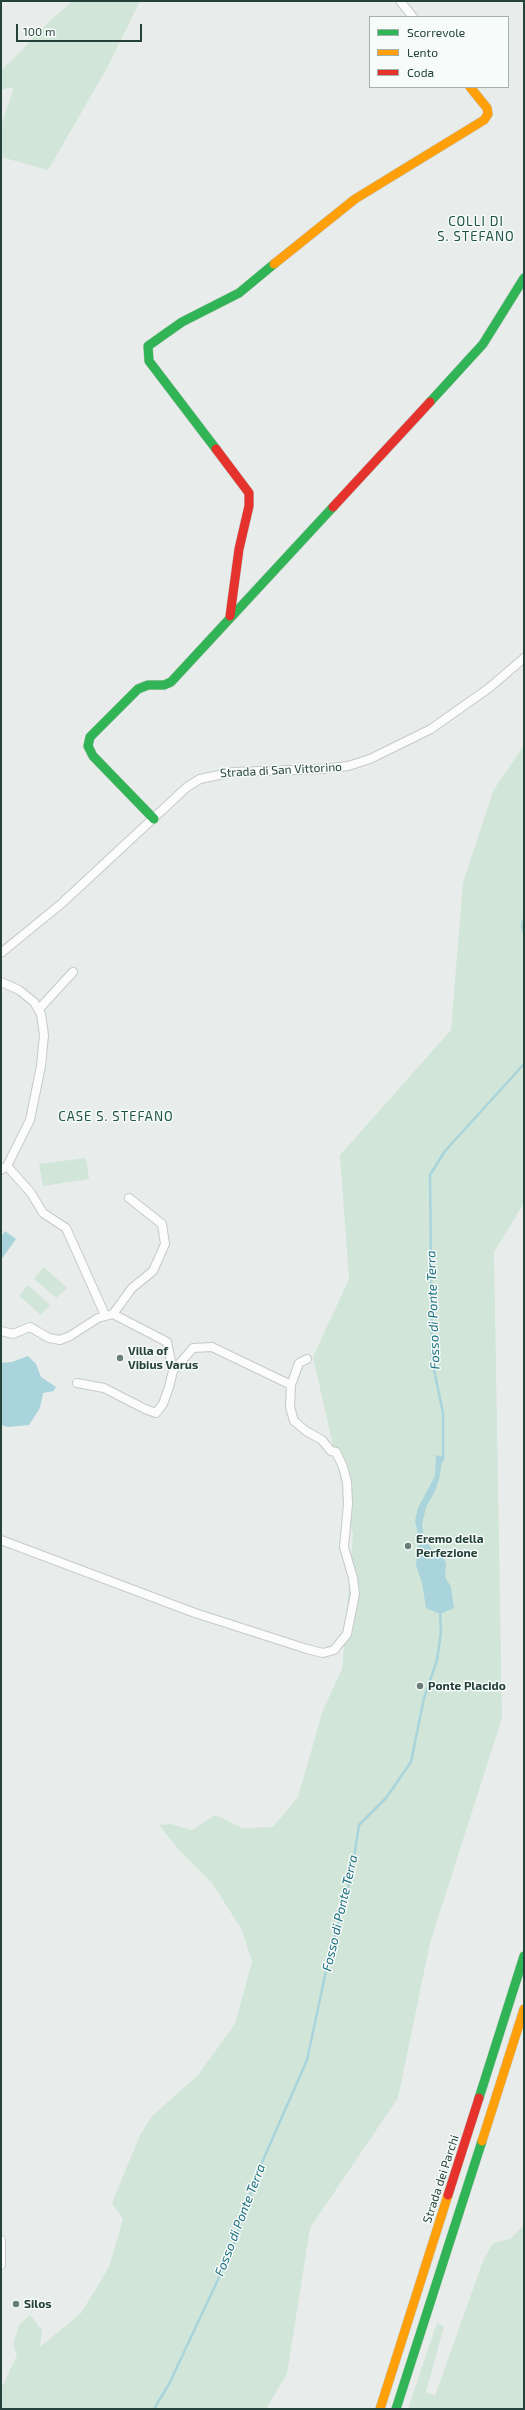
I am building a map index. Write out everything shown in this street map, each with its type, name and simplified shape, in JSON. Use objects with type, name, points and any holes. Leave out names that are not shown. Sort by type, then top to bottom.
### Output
[{"type":"main road","points":[[230,616],[239,548],[250,506],[249,492],[149,361],[147,353],[148,346],[187,319],[239,293],[355,199],[484,120],[488,114],[487,108],[471,88]]},
{"type":"main road","points":[[154,819],[93,756],[89,748],[89,739],[138,689],[148,685],[164,685],[171,682],[230,616],[483,344],[524,278]]},
{"type":"main road","name":"Strada dei Parchi","points":[[380,2409],[524,1956]]},
{"type":"main road","points":[[396,2409],[524,2009]]},
{"type":"street","points":[[400,1],[412,16]]},
{"type":"street","name":"Strada di San Vittorino","points":[[1,954],[61,904],[190,785],[207,776],[240,771],[322,769],[356,764],[374,758],[431,729],[489,688],[524,658]]},
{"type":"street","points":[[39,1009],[74,972]]},
{"type":"street","points":[[1,982],[26,994],[39,1009],[44,1025],[43,1048],[32,1112],[26,1128],[4,1168],[31,1193],[43,1213],[66,1228],[109,1314],[167,1342],[173,1371],[163,1404],[156,1412],[145,1409],[104,1388],[77,1383]]},
{"type":"street","points":[[1,1331],[13,1334],[30,1327],[49,1338],[60,1340],[109,1314],[132,1288],[153,1271],[165,1244],[162,1224],[129,1198]]},
{"type":"street","points":[[173,1371],[193,1348],[212,1347],[291,1385]]},
{"type":"street","points":[[1,1540],[209,1617],[307,1649],[323,1653],[334,1650],[347,1634],[355,1594],[353,1578],[344,1544],[348,1504],[347,1482],[344,1467],[336,1452],[331,1451],[322,1440],[306,1431],[292,1419],[290,1407],[291,1385],[296,1368],[302,1360],[307,1359]]},
{"type":"street","points":[[1,2240],[1,2265]]},
{"type":"green space","points":[[73,1],[140,1],[106,70],[48,170],[1,157],[1,126],[14,87],[1,90],[1,71],[56,15]]},
{"type":"green space","points":[[524,745],[524,1203],[494,1252],[502,1718],[430,1943],[398,2098],[310,2228],[287,2374],[266,2409],[1,2409],[1,2384],[3,2385],[17,2355],[13,2344],[19,2325],[30,2315],[42,2330],[40,2347],[81,2313],[109,2267],[123,2219],[112,2203],[140,2135],[152,2116],[198,2075],[235,2024],[252,1962],[242,1930],[212,1883],[180,1851],[159,1825],[170,1824],[192,1830],[215,1815],[243,1828],[273,1827],[298,1797],[323,1710],[342,1669],[353,1534],[313,1357],[349,1279],[340,1155],[451,1030],[463,883],[493,791]]},
{"type":"green space","points":[[86,1158],[89,1179],[43,1186],[39,1164]]},
{"type":"green space","points":[[44,1267],[67,1288],[56,1298],[34,1279]]},
{"type":"green space","points":[[28,1285],[50,1305],[41,1315],[19,1296]]},
{"type":"green space","points":[[524,2225],[524,2409],[408,2409],[437,2323],[444,2326],[426,2392],[435,2396],[483,2261],[493,2243],[510,2239]]},
{"type":"water","points":[[5,1231],[16,1239],[1,1260],[1,1237]]},
{"type":"water","points":[[28,1356],[36,1364],[41,1377],[56,1387],[54,1391],[43,1393],[40,1408],[29,1425],[8,1427],[1,1425],[1,1363],[12,1362]]},
{"type":"water","points":[[436,1455],[443,1457],[439,1479],[435,1491],[426,1507],[422,1525],[424,1537],[430,1547],[442,1556],[446,1563],[445,1577],[451,1587],[454,1608],[440,1614],[426,1608],[422,1583],[416,1565],[417,1548],[420,1542],[415,1521],[418,1508],[435,1476]]},
{"type":"waterway","name":"Fosso di Ponte Terra","points":[[524,918],[522,926],[524,934]]},
{"type":"waterway","name":"Fosso di Ponte Terra","points":[[443,1460],[443,1413],[432,1360],[430,1175],[445,1151],[524,1064]]},
{"type":"waterway","name":"Fosso di Ponte Terra","points":[[154,2409],[169,2384],[231,2252],[260,2167],[307,2060],[329,1957],[351,1877],[359,1825],[386,1798],[411,1762],[424,1698],[437,1660],[441,1632],[440,1611]]},
{"type":"traffic: fast","points":[[216,449],[149,361],[148,346],[182,322],[239,293],[274,264]]},
{"type":"traffic: fast","points":[[430,402],[483,344],[524,278]]},
{"type":"traffic: fast","points":[[154,819],[93,756],[88,746],[90,737],[138,689],[148,685],[164,685],[171,682],[333,507]]},
{"type":"traffic: fast","points":[[479,2098],[524,1956]]},
{"type":"traffic: fast","points":[[396,2409],[482,2141]]},
{"type":"traffic: slow","points":[[274,264],[355,199],[484,120],[488,114],[487,108],[471,88]]},
{"type":"traffic: slow","points":[[482,2141],[524,2009]]},
{"type":"traffic: slow","points":[[380,2409],[448,2195]]},
{"type":"traffic: jam","points":[[333,507],[430,402]]},
{"type":"traffic: jam","points":[[216,449],[249,493],[249,506],[239,549],[230,616]]},
{"type":"traffic: jam","points":[[448,2195],[479,2098]]},
{"type":"place","name":"Villa of Vibius Varus","points":[[120,1358]]},
{"type":"place","name":"Eremo della Perfezione","points":[[408,1546]]},
{"type":"place","name":"Ponte Placido","points":[[420,1686]]},
{"type":"place","name":"Silos","points":[[16,2304]]},
{"type":"district","name":"COLLI DI S. STEFANO","points":[[476,230]]},
{"type":"district","name":"CASE S. STEFANO","points":[[116,1117]]}]
